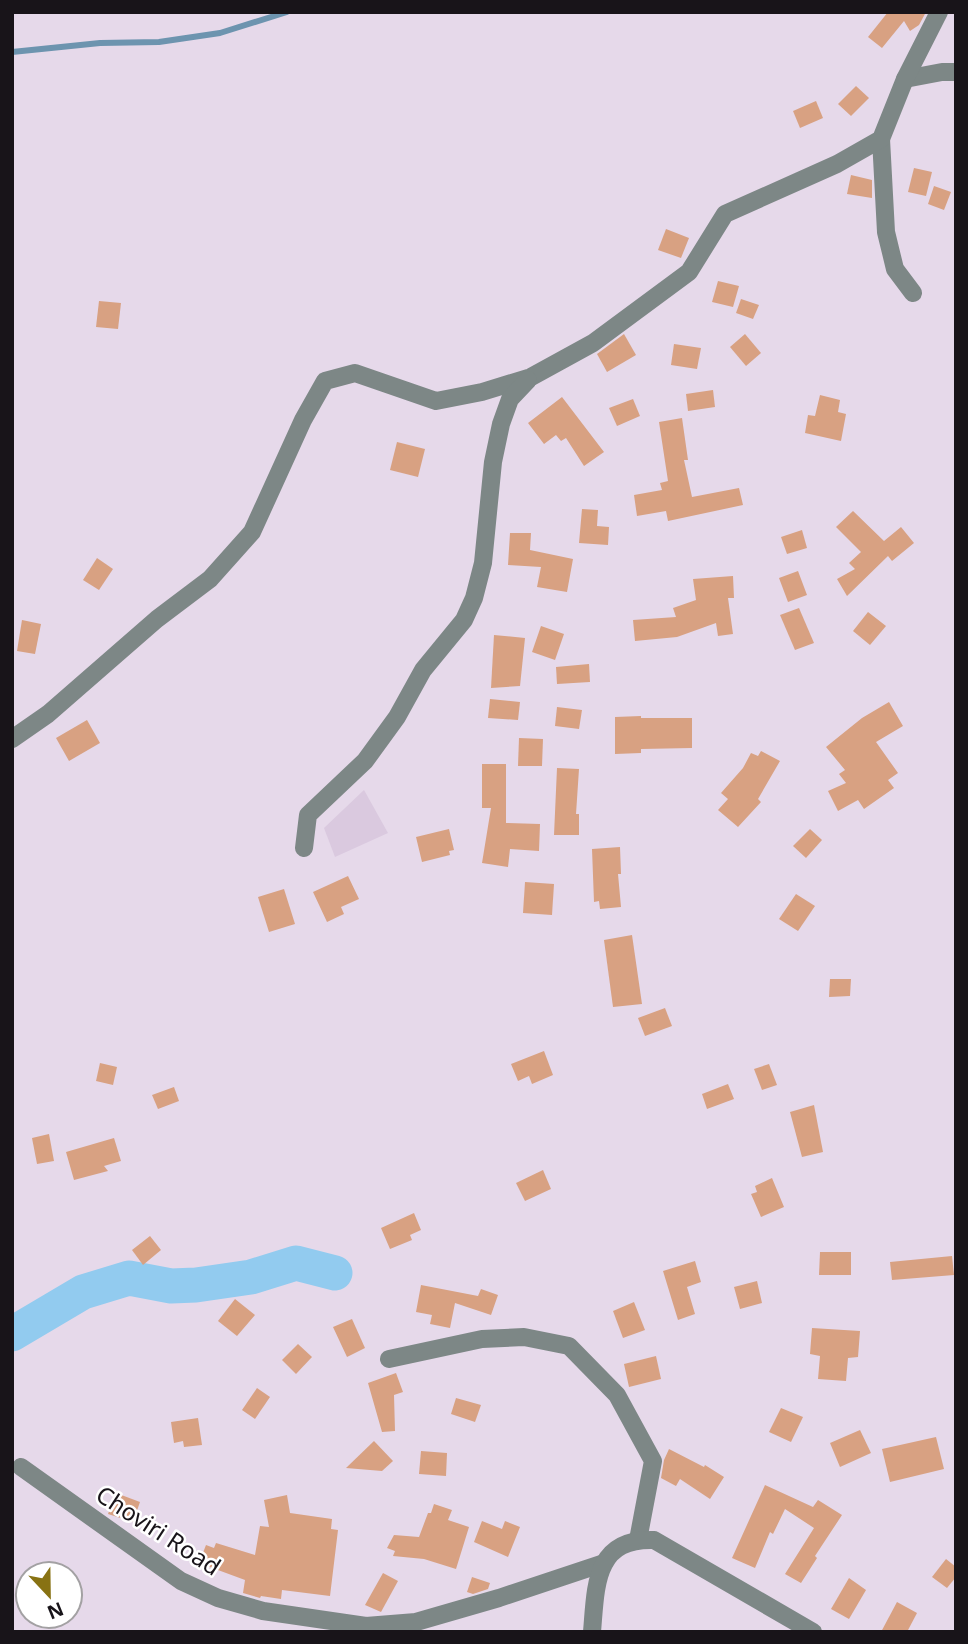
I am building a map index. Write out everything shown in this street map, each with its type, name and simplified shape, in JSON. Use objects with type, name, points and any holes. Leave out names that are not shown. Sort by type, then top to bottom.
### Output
[{"type":"street","points":[[913,293],[895,269],[886,232],[881,139],[905,79],[939,12]]},
{"type":"street","points":[[905,79],[956,72]]},
{"type":"street","points":[[12,739],[48,714],[157,619],[210,579],[252,532],[303,420],[325,381],[355,373],[436,401],[482,392],[531,377],[593,342],[689,272],[725,214],[837,164],[881,139]]},
{"type":"street","points":[[304,848],[308,815],[365,761],[397,717],[423,670],[464,621],[474,598],[483,563],[493,462],[501,424],[510,399],[531,377]]},
{"type":"street","points":[[388,1359],[482,1339],[524,1337],[569,1346],[617,1395],[653,1461],[638,1540],[654,1540],[813,1632]]},
{"type":"street","name":"Choviri Road","points":[[21,1467],[181,1581],[218,1598],[262,1611],[366,1626],[416,1622],[499,1598],[604,1563],[618,1547],[638,1540]]},
{"type":"street","points":[[592,1632],[596,1585],[604,1563]]},
{"type":"shaded area","points":[[364,790],[388,833],[335,857],[324,828]]},
{"type":"building","points":[[888,12],[926,12],[919,25],[910,31],[904,21],[882,48],[868,37]]},
{"type":"building","points":[[856,86],[869,98],[851,116],[838,104]]},
{"type":"building","points":[[816,101],[823,118],[800,128],[793,111]]},
{"type":"building","points":[[914,168],[932,172],[926,196],[908,192]]},
{"type":"building","points":[[851,175],[872,180],[872,198],[847,194]]},
{"type":"building","points":[[934,186],[951,192],[944,210],[928,204]]},
{"type":"building","points":[[666,229],[689,238],[681,258],[658,250]]},
{"type":"building","points":[[718,281],[739,286],[733,307],[712,302]]},
{"type":"building","points":[[741,299],[759,305],[753,319],[736,313]]},
{"type":"building","points":[[99,301],[121,303],[118,329],[96,327]]},
{"type":"building","points":[[624,334],[636,355],[607,372],[597,354]]},
{"type":"building","points":[[745,334],[761,353],[746,366],[730,347]]},
{"type":"building","points":[[674,344],[701,348],[697,369],[671,365]]},
{"type":"building","points":[[713,390],[715,407],[688,411],[686,394]]},
{"type":"building","points":[[820,395],[840,400],[838,412],[846,414],[841,441],[805,433],[808,415],[815,416]]},
{"type":"building","points":[[562,397],[604,452],[584,466],[566,438],[561,441],[556,435],[544,444],[528,423]]},
{"type":"building","points":[[633,399],[640,416],[617,426],[609,408]]},
{"type":"building","points":[[682,418],[688,460],[684,460],[692,497],[739,488],[743,505],[668,521],[666,511],[637,516],[634,495],[662,490],[660,483],[668,481],[659,422]]},
{"type":"building","points":[[397,442],[425,449],[418,477],[390,470]]},
{"type":"building","points":[[582,509],[598,510],[597,526],[609,527],[608,545],[579,543]]},
{"type":"building","points":[[853,511],[884,541],[901,527],[914,543],[892,561],[888,556],[847,596],[837,579],[855,569],[849,563],[861,552],[836,527]]},
{"type":"building","points":[[802,530],[807,548],[787,554],[781,537]]},
{"type":"building","points":[[510,533],[531,533],[530,550],[573,559],[567,592],[537,587],[541,567],[508,565]]},
{"type":"building","points":[[97,558],[113,569],[99,590],[83,580]]},
{"type":"building","points":[[798,571],[807,595],[788,602],[779,578]]},
{"type":"building","points":[[733,576],[734,598],[728,598],[733,634],[718,636],[716,623],[677,637],[635,641],[633,620],[676,617],[673,608],[696,600],[693,579]]},
{"type":"building","points":[[799,608],[814,643],[795,650],[780,615]]},
{"type":"building","points":[[868,612],[886,626],[870,645],[853,631]]},
{"type":"building","points":[[22,620],[41,624],[35,654],[17,651]]},
{"type":"building","points":[[541,626],[564,634],[555,660],[532,652]]},
{"type":"building","points":[[494,635],[525,638],[520,686],[491,688]]},
{"type":"building","points":[[589,664],[590,682],[557,684],[556,667]]},
{"type":"building","points":[[490,699],[520,702],[518,720],[488,718]]},
{"type":"building","points":[[889,702],[903,726],[876,742],[898,773],[888,780],[894,788],[864,809],[858,800],[838,811],[828,791],[846,783],[839,774],[845,770],[826,747],[862,718]]},
{"type":"building","points":[[557,707],[582,710],[579,729],[555,726]]},
{"type":"building","points":[[615,717],[692,718],[692,748],[641,749],[641,753],[615,754]]},
{"type":"building","points":[[87,720],[100,743],[69,761],[56,738]]},
{"type":"building","points":[[519,738],[543,739],[542,766],[518,766]]},
{"type":"building","points":[[761,751],[780,761],[758,799],[761,802],[738,827],[718,810],[728,799],[721,793],[743,768],[751,753],[758,756]]},
{"type":"building","points":[[482,764],[506,764],[506,823],[540,824],[539,851],[510,849],[508,867],[482,863],[491,808],[482,808]]},
{"type":"building","points":[[557,768],[579,769],[576,814],[579,814],[579,835],[554,835]]},
{"type":"building","points":[[449,829],[454,850],[449,851],[450,855],[422,862],[416,837]]},
{"type":"building","points":[[810,829],[822,840],[806,858],[793,846]]},
{"type":"building","points":[[620,847],[621,874],[618,874],[621,907],[600,909],[599,901],[594,902],[592,849]]},
{"type":"building","points":[[348,876],[359,899],[341,907],[344,914],[327,922],[313,892]]},
{"type":"building","points":[[525,882],[554,884],[552,915],[523,913]]},
{"type":"building","points":[[284,889],[295,924],[269,932],[258,897]]},
{"type":"building","points":[[796,894],[815,906],[798,931],[779,919]]},
{"type":"building","points":[[632,935],[642,1004],[613,1007],[604,940]]},
{"type":"building","points":[[830,979],[851,979],[850,996],[829,997]]},
{"type":"building","points":[[665,1008],[672,1026],[645,1036],[638,1018]]},
{"type":"building","points":[[544,1051],[553,1075],[532,1084],[529,1076],[518,1081],[511,1064]]},
{"type":"building","points":[[100,1063],[117,1067],[113,1085],[96,1081]]},
{"type":"building","points":[[769,1064],[777,1085],[762,1090],[754,1069]]},
{"type":"building","points":[[728,1084],[734,1099],[707,1109],[702,1094]]},
{"type":"building","points":[[174,1087],[179,1101],[158,1109],[152,1095]]},
{"type":"building","points":[[814,1105],[823,1152],[802,1157],[790,1112]]},
{"type":"building","points":[[49,1134],[54,1161],[37,1164],[32,1138]]},
{"type":"building","points":[[114,1138],[121,1161],[104,1166],[108,1171],[74,1180],[66,1152]]},
{"type":"building","points":[[543,1170],[551,1189],[525,1201],[516,1183]]},
{"type":"building","points":[[772,1178],[784,1207],[761,1217],[751,1194],[757,1192],[755,1186]]},
{"type":"building","points":[[414,1213],[421,1230],[410,1235],[412,1240],[390,1249],[381,1228]]},
{"type":"building","points":[[150,1236],[161,1250],[143,1265],[132,1250]]},
{"type":"building","points":[[820,1252],[851,1252],[851,1275],[819,1275]]},
{"type":"building","points":[[952,1256],[954,1275],[892,1280],[890,1262]]},
{"type":"building","points":[[695,1261],[701,1282],[687,1287],[695,1314],[678,1320],[663,1271]]},
{"type":"building","points":[[757,1281],[762,1303],[740,1309],[734,1287]]},
{"type":"building","points":[[421,1285],[478,1296],[481,1289],[498,1295],[491,1315],[455,1303],[450,1328],[430,1324],[432,1315],[416,1312]]},
{"type":"building","points":[[235,1299],[255,1315],[237,1336],[218,1321]]},
{"type":"building","points":[[634,1302],[645,1330],[623,1338],[613,1311]]},
{"type":"building","points":[[352,1319],[365,1348],[347,1357],[333,1327]]},
{"type":"building","points":[[812,1328],[860,1331],[858,1357],[848,1358],[846,1381],[818,1379],[820,1356],[810,1354]]},
{"type":"building","points":[[298,1344],[312,1357],[296,1374],[282,1360]]},
{"type":"building","points":[[656,1356],[661,1379],[629,1387],[624,1364]]},
{"type":"building","points":[[396,1373],[403,1392],[394,1395],[395,1431],[382,1432],[368,1383]]},
{"type":"building","points":[[257,1388],[270,1397],[255,1419],[242,1410]]},
{"type":"building","points":[[456,1398],[481,1405],[475,1422],[451,1414]]},
{"type":"building","points":[[781,1408],[803,1417],[791,1442],[769,1432]]},
{"type":"building","points":[[198,1418],[202,1445],[184,1447],[183,1441],[174,1443],[171,1422]]},
{"type":"building","points":[[860,1430],[871,1453],[840,1467],[830,1443]]},
{"type":"building","points":[[936,1437],[944,1469],[890,1482],[882,1449]]},
{"type":"building","points":[[374,1441],[393,1461],[382,1471],[346,1468]]},
{"type":"building","points":[[669,1449],[724,1477],[710,1499],[680,1479],[676,1486],[661,1478]]},
{"type":"building","points":[[421,1451],[447,1453],[446,1476],[419,1474]]},
{"type":"building","points":[[765,1485],[813,1507],[818,1500],[842,1515],[801,1583],[785,1574],[814,1528],[785,1509],[773,1534],[770,1532],[755,1568],[732,1558]]},
{"type":"building","points":[[116,1493],[140,1502],[133,1522],[108,1514]]},
{"type":"building","points":[[287,1495],[290,1513],[332,1519],[331,1529],[338,1530],[330,1596],[282,1590],[281,1599],[260,1598],[243,1593],[245,1580],[199,1563],[206,1545],[214,1548],[216,1543],[255,1555],[260,1526],[269,1527],[264,1500]]},
{"type":"building","points":[[434,1504],[452,1510],[448,1520],[469,1527],[456,1569],[424,1559],[393,1556],[395,1551],[387,1548],[394,1535],[419,1537]]},
{"type":"building","points":[[482,1521],[502,1529],[505,1521],[520,1527],[508,1557],[474,1542]]},
{"type":"building","points":[[946,1559],[956,1567],[956,1577],[947,1588],[932,1577]]},
{"type":"building","points":[[383,1573],[398,1581],[381,1612],[365,1605]]},
{"type":"building","points":[[472,1577],[490,1583],[488,1589],[473,1594],[467,1592]]},
{"type":"building","points":[[849,1578],[866,1590],[849,1619],[831,1609]]},
{"type":"building","points":[[897,1602],[917,1613],[907,1632],[881,1632]]},
{"type":"waterway","points":[[12,52],[100,43],[159,42],[220,33],[287,12]]},
{"type":"waterway","points":[[12,1334],[83,1292],[129,1278],[171,1286],[196,1285],[251,1277],[296,1263],[335,1273]]}]
